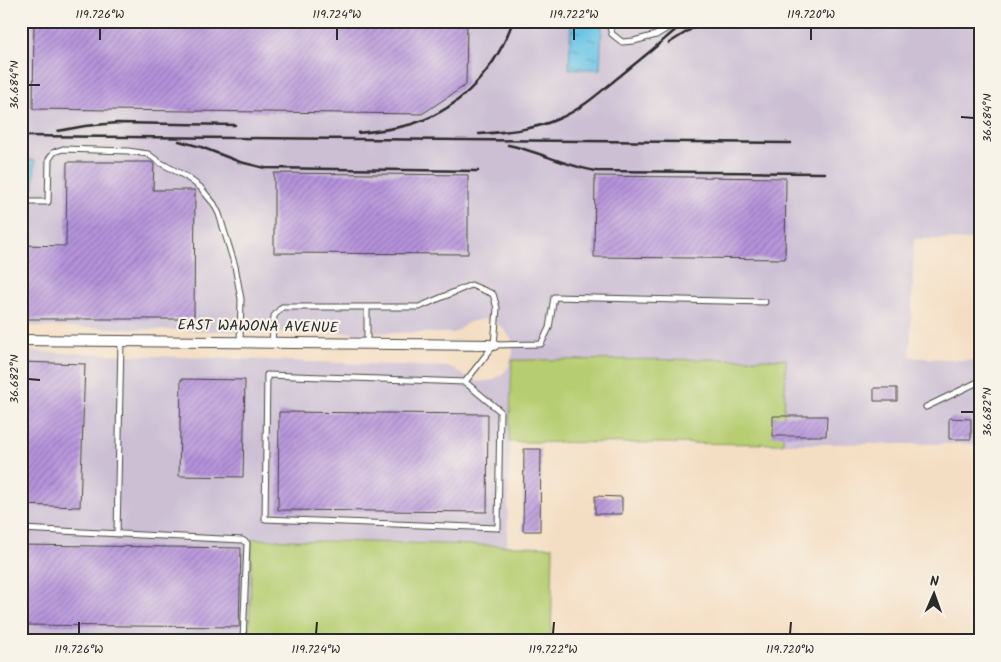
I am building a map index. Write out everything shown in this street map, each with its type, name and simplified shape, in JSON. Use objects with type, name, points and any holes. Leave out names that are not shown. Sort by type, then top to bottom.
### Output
[{"type":"street","name":"EAST WAWONA AVENUE","points":[[21,340],[494,345]]},
{"type":"lane","points":[[608,21],[612,34],[622,42],[656,35],[678,21]]},
{"type":"lane","points":[[21,202],[48,202],[49,159],[54,152],[62,149],[128,151],[148,154],[185,176],[200,187],[214,204],[224,229],[241,300],[240,342]]},
{"type":"lane","points":[[272,342],[274,316],[282,307],[419,307],[471,284],[493,294],[497,308],[494,345],[465,382]]},
{"type":"lane","points":[[494,345],[541,344],[549,328],[554,296],[765,302]]},
{"type":"lane","points":[[367,307],[367,343]]},
{"type":"lane","points":[[117,534],[121,341]]},
{"type":"lane","points":[[267,375],[465,382],[500,411],[498,528],[265,519],[267,375]]},
{"type":"lane","points":[[926,407],[980,381]]},
{"type":"lane","points":[[21,529],[242,540],[247,543],[243,641]]},
{"type":"shaded area","points":[[21,21],[980,21],[980,240],[914,239],[910,357],[980,361],[980,444],[783,444],[786,359],[512,360],[507,546],[253,539],[249,641],[21,641],[21,351],[449,367],[479,382],[493,380],[505,372],[513,353],[513,346],[511,339],[503,328],[497,323],[484,319],[470,322],[453,333],[253,332],[21,326]]},
{"type":"green space","points":[[786,359],[783,444],[509,442],[512,360]]},
{"type":"green space","points":[[252,539],[553,547],[551,641],[249,641]]},
{"type":"water","points":[[571,21],[602,21],[600,69],[569,69]]},
{"type":"water","points":[[21,160],[35,160],[34,187],[29,192],[21,192]]},
{"type":"building","points":[[34,21],[467,21],[466,85],[422,114],[33,109]]},
{"type":"building","points":[[67,162],[151,162],[154,164],[153,190],[195,190],[194,319],[21,319],[21,245],[66,246]]},
{"type":"building","points":[[274,173],[468,175],[468,254],[274,253]]},
{"type":"building","points":[[595,176],[786,178],[785,259],[594,257]]},
{"type":"building","points":[[21,362],[85,364],[80,507],[21,505]]},
{"type":"building","points":[[181,379],[245,380],[243,477],[179,476]]},
{"type":"building","points":[[874,388],[897,388],[897,401],[874,401]]},
{"type":"building","points":[[279,412],[488,414],[487,512],[278,510]]},
{"type":"building","points":[[773,416],[827,416],[826,436],[773,436]]},
{"type":"building","points":[[949,418],[971,419],[971,439],[949,439]]},
{"type":"building","points":[[524,449],[541,449],[540,531],[523,531]]},
{"type":"building","points":[[595,496],[622,497],[622,514],[595,514]]},
{"type":"building","points":[[21,545],[241,548],[239,627],[21,625]]},
{"type":"railway","points":[[358,133],[387,130],[415,123],[448,107],[476,84],[487,70],[498,54],[513,21]]},
{"type":"railway","points":[[479,134],[539,126],[574,111],[602,91],[686,21]]},
{"type":"railway","points":[[669,43],[704,21]]},
{"type":"railway","points":[[58,131],[117,123],[235,125]]},
{"type":"railway","points":[[21,136],[791,143]]},
{"type":"railway","points":[[179,141],[240,162],[265,168],[478,171]]},
{"type":"railway","points":[[508,145],[573,166],[596,171],[825,173]]}]
